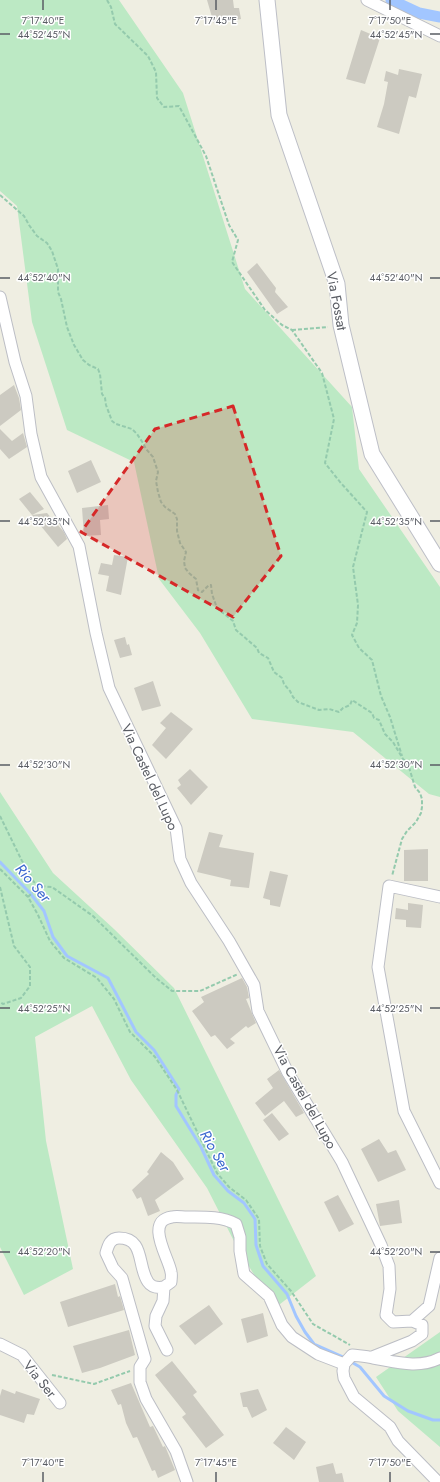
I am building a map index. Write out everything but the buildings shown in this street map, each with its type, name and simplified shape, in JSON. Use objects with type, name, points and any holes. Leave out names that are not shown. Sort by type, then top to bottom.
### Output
[{"type":"street","name":"Via Fossat","points":[[268,0],[279,115],[337,284],[341,326],[372,454],[440,564]]},
{"type":"street","points":[[367,0],[440,36]]},
{"type":"street","name":"Via Castel del Lupo","points":[[0,297],[15,362],[26,396],[31,434],[41,477],[79,546],[96,633],[109,688],[176,828],[180,859],[191,883],[229,941],[254,985],[258,1011],[288,1073],[342,1162],[381,1245],[390,1266],[390,1290],[386,1315],[393,1322],[412,1320]]},
{"type":"street","points":[[440,897],[390,886],[378,967],[404,1111],[440,1183]]},
{"type":"street","points":[[187,1482],[176,1451],[146,1398],[140,1382],[140,1367],[145,1359],[122,1278],[113,1268],[106,1253],[110,1242],[115,1238],[126,1238],[137,1246],[145,1277],[149,1284],[156,1288],[164,1287],[171,1282],[171,1272],[158,1236],[158,1227],[164,1219],[172,1217],[210,1217],[229,1220],[236,1224],[240,1237],[240,1251],[244,1274],[269,1296],[282,1325],[292,1337],[318,1354],[348,1358],[352,1355],[372,1357],[404,1364],[432,1362],[440,1358]]},
{"type":"street","points":[[372,1357],[412,1341],[422,1334],[422,1325],[412,1320],[429,1306],[440,1258]]},
{"type":"street","points":[[164,1287],[163,1301],[156,1316],[154,1326],[167,1350]]},
{"type":"street","name":"Via Ser","points":[[0,1344],[22,1355],[60,1403]]},
{"type":"street","points":[[348,1358],[343,1371],[344,1378],[354,1398],[390,1427],[398,1441],[438,1482]]},
{"type":"path","points":[[107,0],[114,24],[148,56],[156,72],[157,98],[164,107],[179,106],[206,156],[229,225],[238,240],[232,262],[265,310],[282,325],[292,330],[322,373],[334,419],[325,463],[367,512],[353,567],[358,605],[357,623],[352,635],[359,648],[372,660],[381,696],[390,717],[403,759]]},
{"type":"path","points":[[0,195],[24,216],[29,225],[38,236],[47,243],[52,251],[58,269],[58,292],[61,299],[66,326],[74,346],[83,360],[89,365],[98,369],[102,394],[105,398],[112,421],[116,424],[132,429],[153,457],[158,472],[156,481],[161,502],[175,514],[180,543],[186,552],[184,561],[185,568],[196,579],[198,590],[202,592],[208,585],[211,585],[212,594],[217,608],[233,621],[236,630],[257,648],[259,653],[268,658],[274,672],[282,678],[284,684],[298,702],[319,710],[328,709],[339,712],[343,708],[350,705],[352,700],[357,702],[372,713],[374,718],[378,720],[385,734],[393,742],[403,759],[408,764],[415,787],[420,793],[422,807],[416,822],[407,830],[402,839],[390,886]]},
{"type":"path","points":[[292,330],[341,326]]},
{"type":"path","points":[[0,816],[22,861],[29,870],[32,880],[36,884],[36,890]]},
{"type":"path","points":[[0,869],[29,897],[50,941],[64,958],[97,978],[114,999],[130,1032],[155,1057],[177,1090],[217,1173],[229,1188],[246,1200],[259,1219],[260,1246],[267,1264],[291,1290],[313,1324],[348,1358]]},
{"type":"path","points":[[29,897],[39,886],[52,887],[93,916],[156,978],[172,991],[200,992],[246,970]]},
{"type":"path","points":[[0,887],[14,946],[30,967],[30,986],[21,998],[4,1004],[0,1002]]},
{"type":"path","points":[[51,1375],[94,1384],[140,1367]]},
{"type":"highlighted area","points":[[233,406],[281,556],[233,617],[81,532],[155,429]]},
{"type":"green space","points":[[0,0],[119,0],[183,93],[245,289],[352,407],[359,469],[440,587],[440,797],[429,794],[353,732],[252,719],[200,633],[159,579],[134,462],[67,430],[32,322],[17,206],[0,191]]},
{"type":"green space","points":[[0,792],[53,873],[114,929],[174,988],[316,1276],[275,1308],[238,1249],[207,1188],[131,1080],[92,1006],[35,1037],[46,1141],[73,1269],[24,1295],[0,1247]]},
{"type":"green space","points":[[440,1332],[440,1447],[398,1411],[376,1377]]},
{"type":"waterway","points":[[391,0],[419,13],[440,17]]},
{"type":"waterway","name":"Rio Ser","points":[[0,862],[30,893],[44,911],[53,937],[67,956],[108,978],[136,1032],[154,1050],[179,1089],[176,1095],[176,1106],[201,1147],[214,1175],[228,1191],[244,1203],[255,1219],[256,1245],[263,1266],[287,1294],[296,1316],[314,1344],[341,1356],[360,1367],[384,1396],[408,1411],[433,1420],[440,1420]]}]
